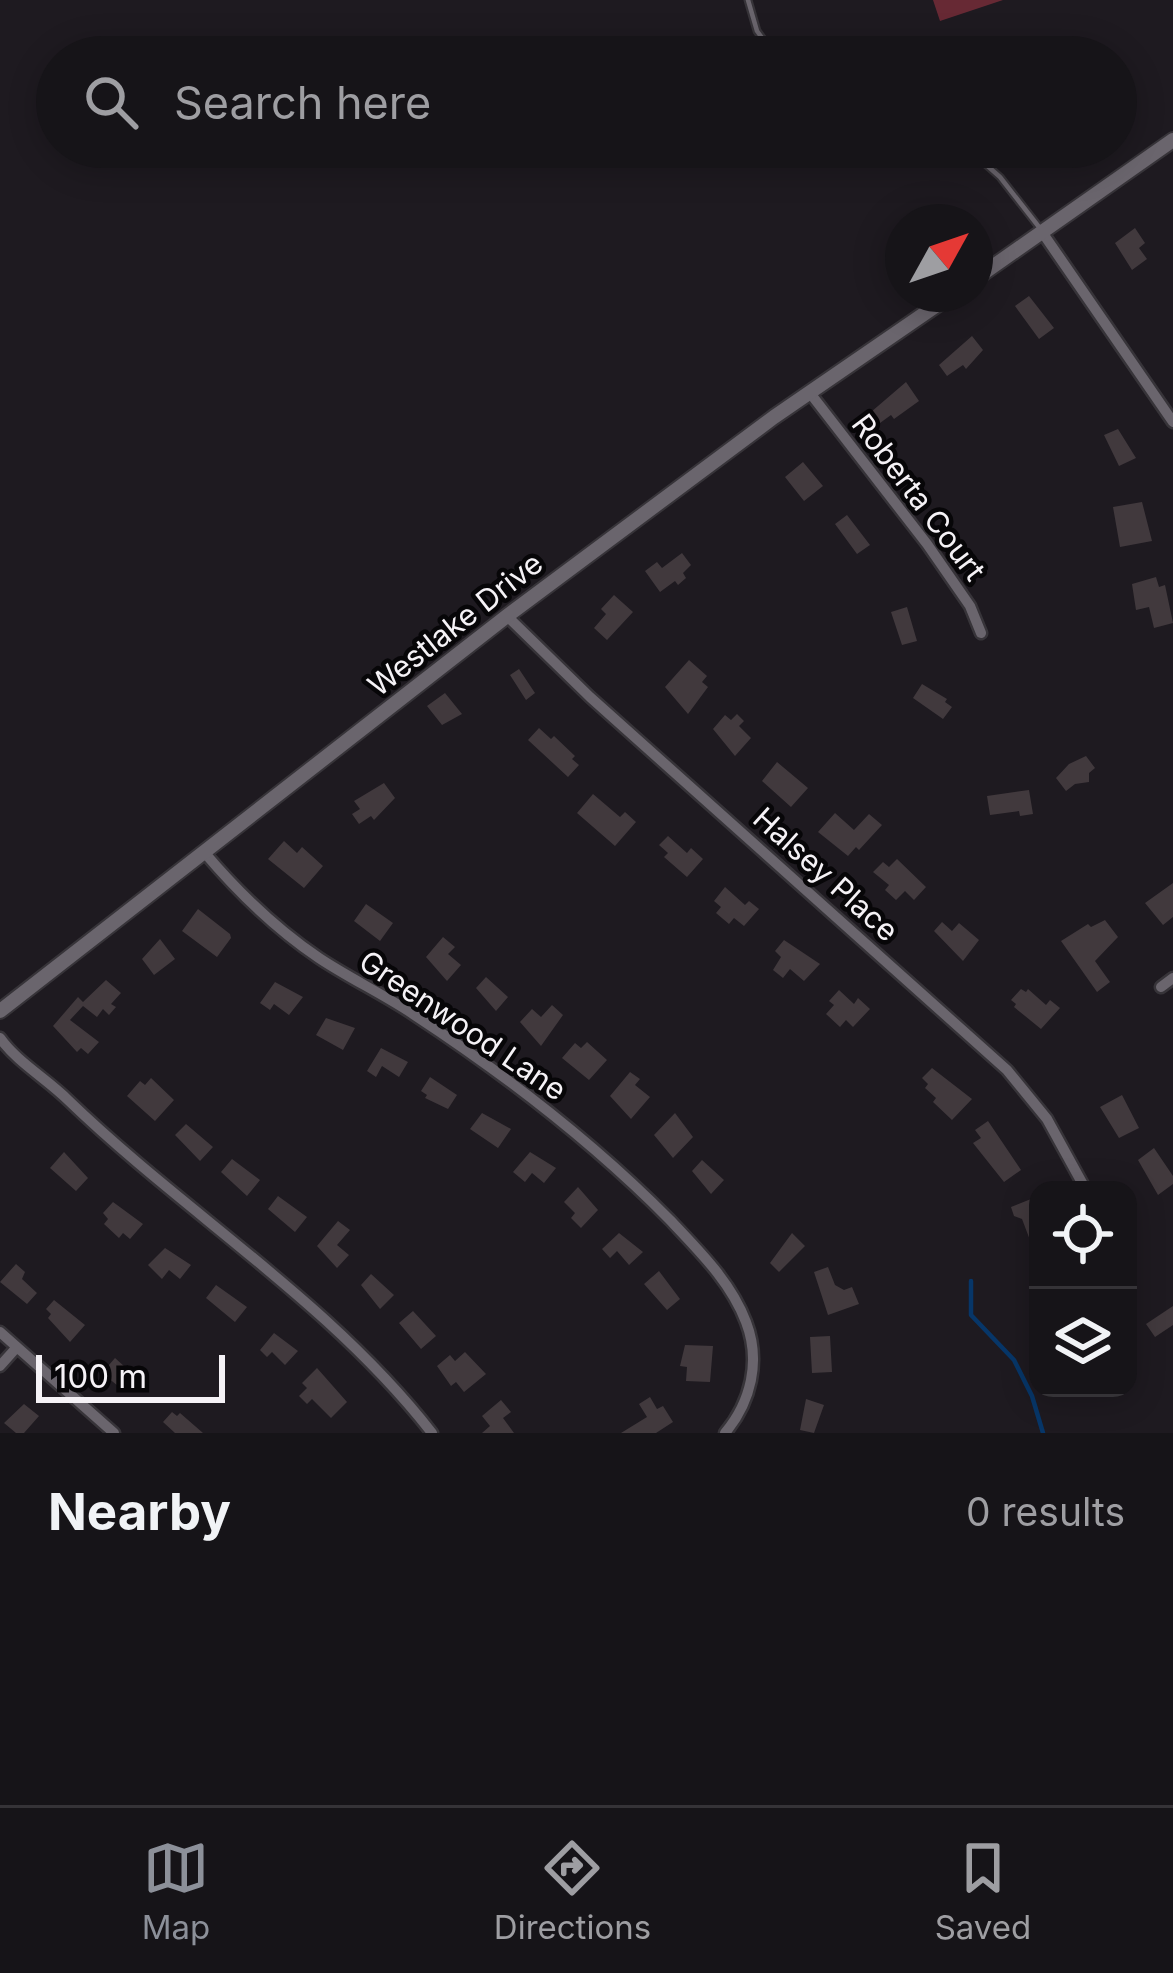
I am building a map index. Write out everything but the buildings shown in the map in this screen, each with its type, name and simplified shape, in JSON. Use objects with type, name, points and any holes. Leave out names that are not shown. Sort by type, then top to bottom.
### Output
[{"type":"street","points":[[1137,165],[1173,140]]},
{"type":"street","points":[[993,266],[1133,168]]},
{"type":"street","points":[[1042,232],[1173,422]]},
{"type":"street","name":"Westlake Drive","points":[[0,1011],[508,616],[927,312]]},
{"type":"street","name":"Roberta Court","points":[[810,393],[927,544],[970,606],[981,633]]},
{"type":"street","name":"Halsey Place","points":[[508,616],[590,697],[1007,1070],[1047,1120],[1081,1181]]},
{"type":"street","name":"Greenwood Lane","points":[[205,852],[241,892],[316,956],[408,1010],[524,1088],[626,1175],[698,1249],[728,1286],[752,1343],[752,1382],[743,1406],[724,1433]]},
{"type":"street","points":[[1161,986],[1173,978]]},
{"type":"street","points":[[0,1038],[108,1138],[279,1277],[402,1394],[432,1433]]},
{"type":"street","points":[[0,1332],[113,1433]]},
{"type":"street","points":[[0,1366],[17,1347]]},
{"type":"lane","points":[[748,0],[760,36]]},
{"type":"lane","points":[[990,168],[1042,232]]},
{"type":"shaded area","points":[[933,0],[1003,0],[940,21]]},
{"type":"waterway","points":[[971,1281],[971,1315],[1014,1360],[1043,1433]]}]
